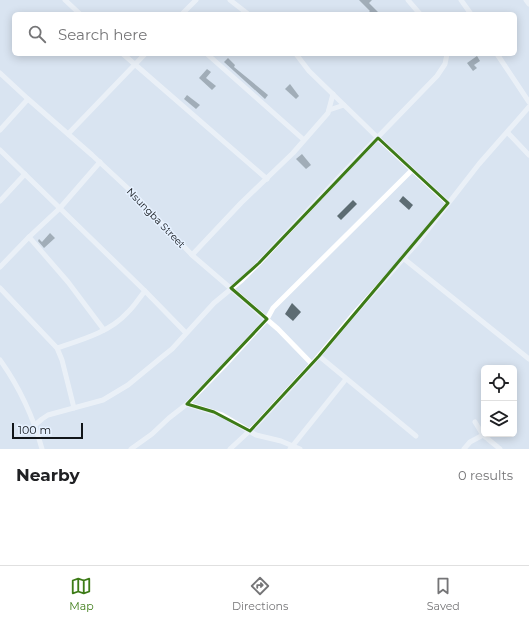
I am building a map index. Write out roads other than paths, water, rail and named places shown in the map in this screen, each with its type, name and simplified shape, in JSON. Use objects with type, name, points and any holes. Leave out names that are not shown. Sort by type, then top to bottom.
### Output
[{"type":"street","points":[[65,0],[78,12]]},
{"type":"street","points":[[184,12],[196,0]]},
{"type":"street","points":[[230,0],[245,12]]},
{"type":"street","points":[[408,0],[418,12]]},
{"type":"street","points":[[461,0],[469,12]]},
{"type":"street","points":[[526,0],[529,4]]},
{"type":"street","points":[[125,56],[267,178]]},
{"type":"street","points":[[68,134],[143,56]]},
{"type":"street","points":[[209,56],[304,140]]},
{"type":"street","points":[[298,56],[309,71],[448,203]]},
{"type":"street","points":[[35,425],[48,415],[103,400],[117,393],[172,349],[214,303],[259,264],[342,174],[437,76],[445,64],[447,56]]},
{"type":"street","points":[[498,56],[529,102]]},
{"type":"street","name":"Nsungba Street","points":[[0,72],[28,99],[100,162],[135,195],[192,255],[267,319],[312,364]]},
{"type":"street","points":[[192,255],[241,203],[293,153],[329,110],[333,94]]},
{"type":"street","points":[[0,130],[28,99]]},
{"type":"street","points":[[329,110],[344,105]]},
{"type":"street","points":[[230,449],[250,431],[319,356],[352,316],[419,241],[448,203],[529,107]]},
{"type":"street","points":[[508,133],[529,155]]},
{"type":"street","points":[[0,150],[186,333]]},
{"type":"street","points":[[0,267],[60,208],[100,162]]},
{"type":"street","points":[[131,449],[152,434],[187,404],[267,319],[274,308],[412,170]]},
{"type":"street","points":[[0,201],[25,174]]},
{"type":"street","points":[[29,237],[68,282],[104,330]]},
{"type":"street","points":[[403,258],[529,359]]},
{"type":"street","points":[[0,288],[58,348],[74,408]]},
{"type":"street","points":[[58,348],[82,340],[111,326],[127,314],[145,291]]},
{"type":"street","points":[[319,356],[416,436]]},
{"type":"street","points":[[0,360],[13,378],[23,398],[35,425],[42,449]]},
{"type":"street","points":[[291,447],[346,379]]},
{"type":"street","points":[[187,404],[214,412],[260,436],[281,441],[291,447],[300,449]]},
{"type":"street","points":[[475,422],[481,432]]},
{"type":"street","points":[[464,449],[470,442],[481,436]]},
{"type":"street","points":[[485,437],[500,449]]}]
